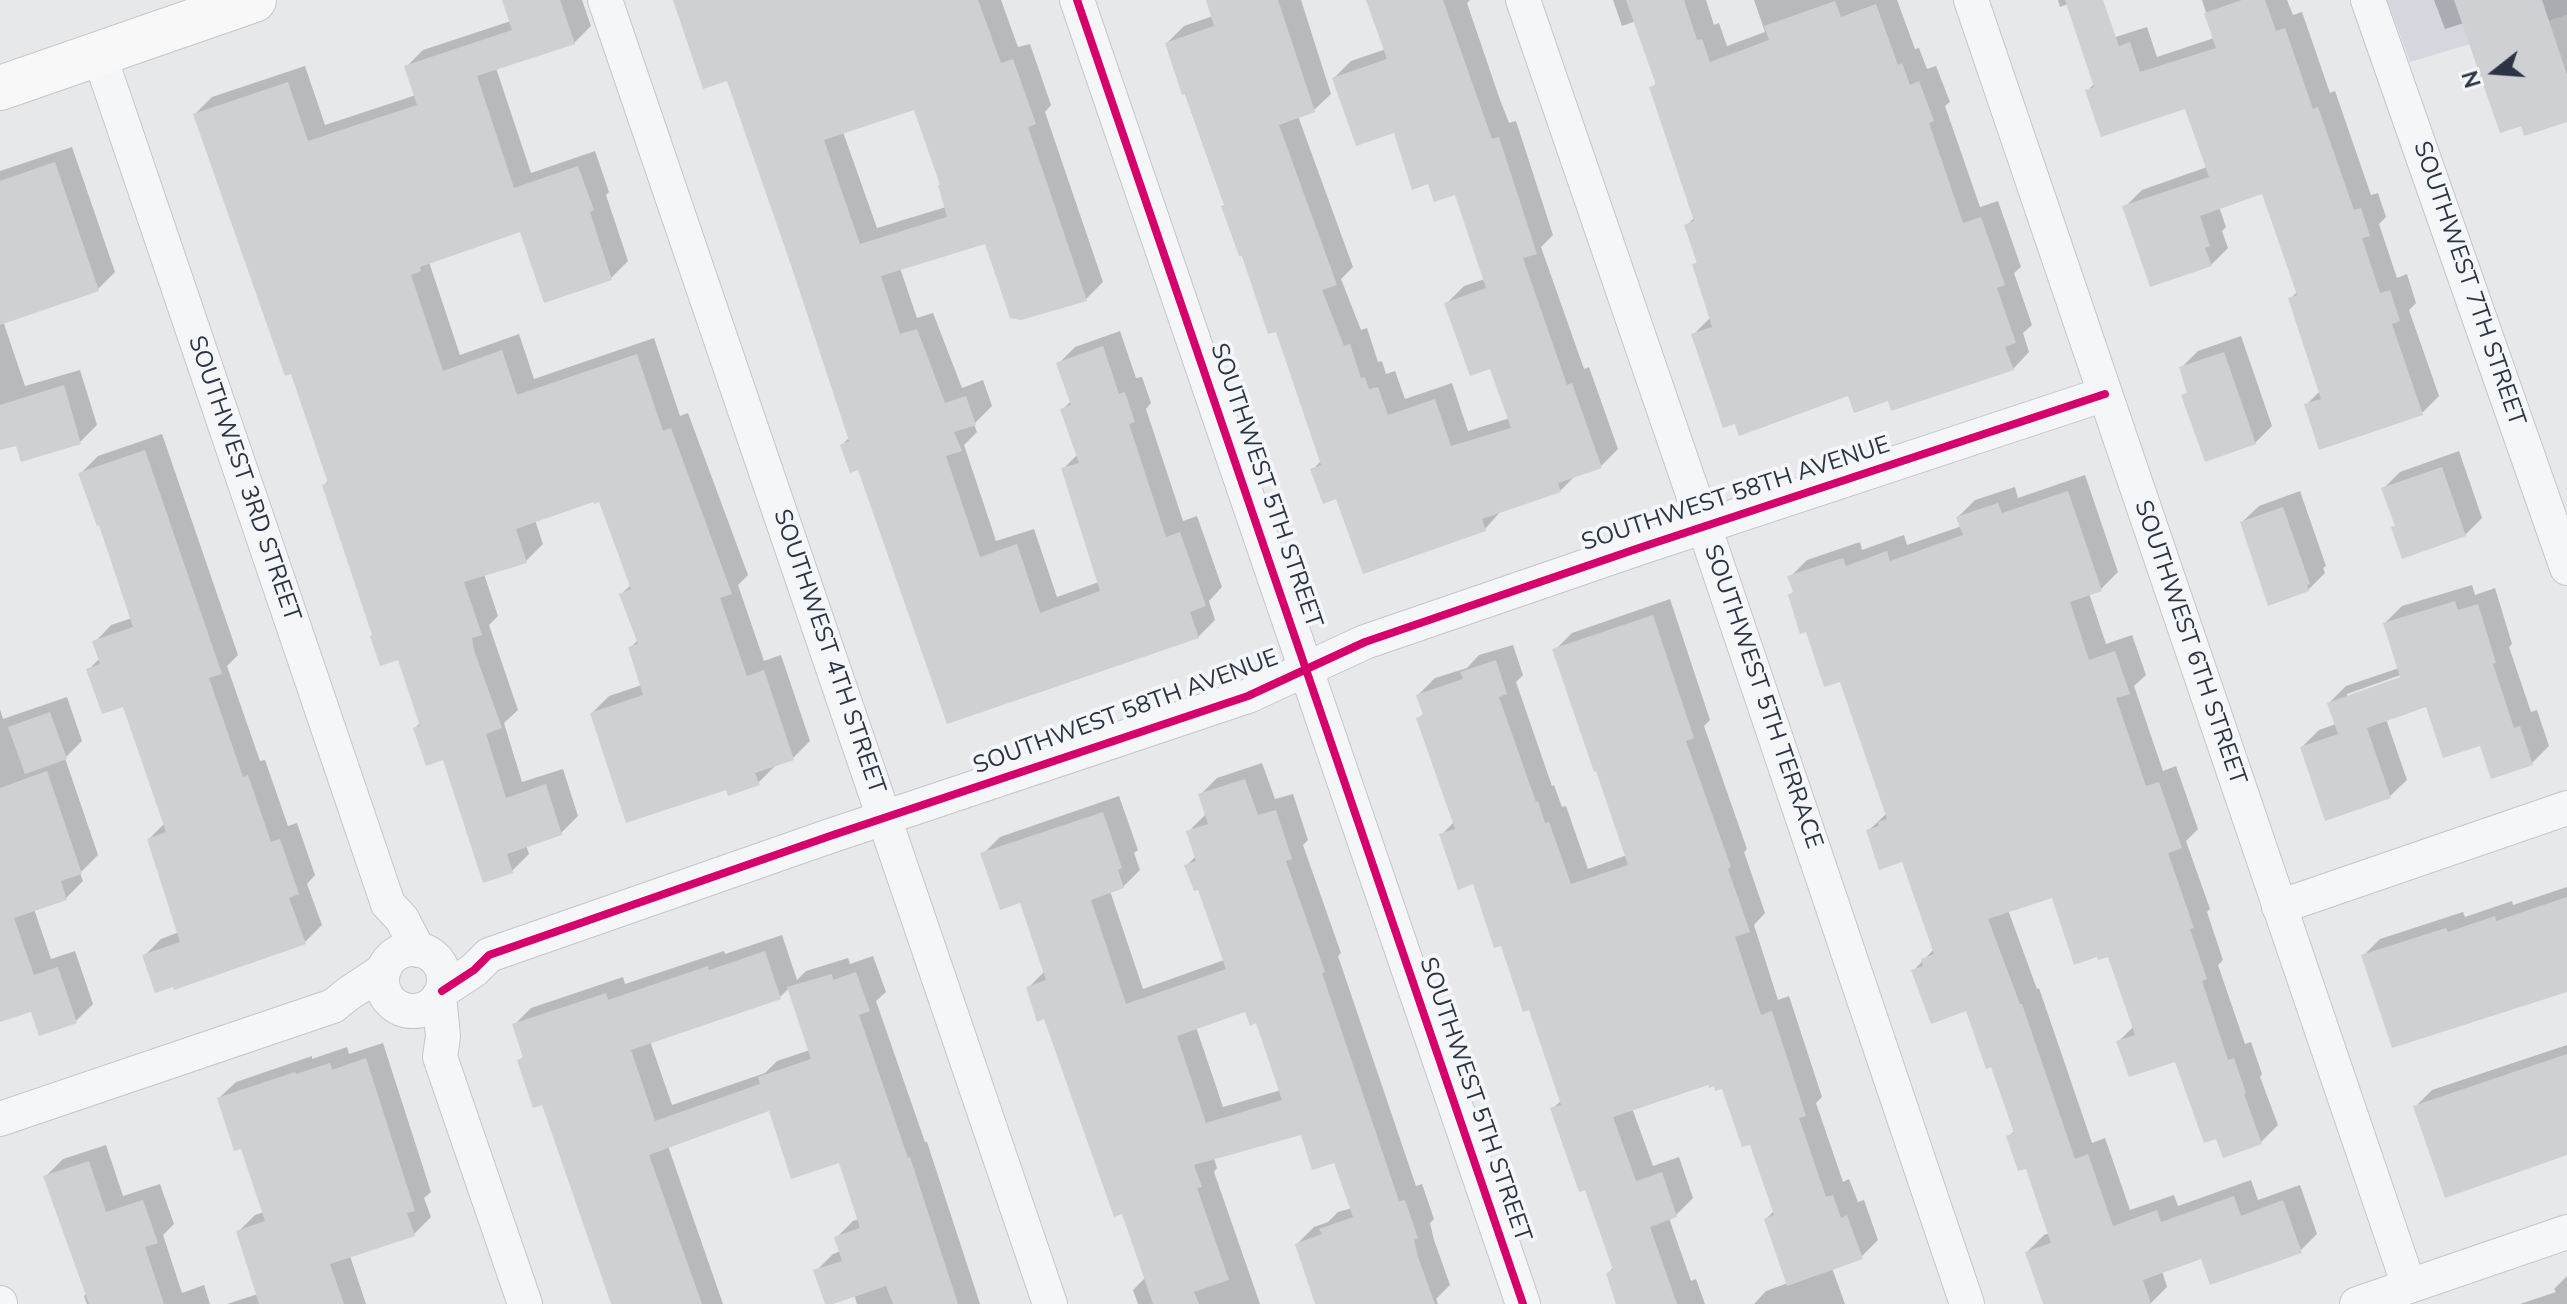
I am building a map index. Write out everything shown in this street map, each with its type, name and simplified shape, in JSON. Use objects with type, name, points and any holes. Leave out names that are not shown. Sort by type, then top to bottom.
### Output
[{"type":"main road","points":[[0,88],[99,54],[187,11],[254,0]]},
{"type":"street","name":"SOUTHWEST 4TH STREET","points":[[605,0],[1050,1304]]},
{"type":"street","name":"SOUTHWEST 5TH STREET","points":[[1077,0],[1523,1304]]},
{"type":"street","name":"SOUTHWEST 5TH TERRACE","points":[[1523,0],[1967,1304]]},
{"type":"street","name":"SOUTHWEST 6TH STREET","points":[[1971,0],[2409,1286]]},
{"type":"street","name":"SOUTHWEST 7TH STREET","points":[[2368,0],[2567,568]]},
{"type":"street","name":"SOUTHWEST 3RD STREET","points":[[99,54],[388,904],[386,943],[405,958],[440,963],[444,973],[440,1057],[525,1304]]},
{"type":"street","name":"SOUTHWEST 58TH AVENUE","points":[[441,994],[489,955],[1248,696],[1365,642],[2105,394]]},
{"type":"street","points":[[2279,907],[2567,808]]},
{"type":"street","name":"SOUTHWEST 58TH AVENUE","points":[[405,958],[454,948],[489,955]]},
{"type":"street","name":"SOUTHWEST 3RD STREET","points":[[405,958],[383,986],[425,1044],[440,1057]]},
{"type":"street","points":[[0,1119],[333,1006],[405,958]]},
{"type":"street","points":[[333,1006],[353,1010],[400,1007],[419,1010],[428,1007],[441,994]]},
{"type":"street","points":[[2364,1303],[2567,1232]]},
{"type":"shaded area","points":[[2387,0],[2567,0],[2567,15],[2410,62]]},
{"type":"building","points":[[502,0],[560,0],[575,44],[477,76],[514,188],[578,166],[594,210],[590,212],[612,280],[544,303],[520,232],[420,267],[421,271],[411,275],[443,371],[502,350],[517,395],[637,354],[663,431],[671,428],[732,594],[720,598],[747,676],[764,670],[794,760],[755,773],[760,785],[728,796],[726,790],[626,823],[590,713],[643,695],[628,647],[638,644],[619,594],[631,589],[599,502],[516,529],[527,563],[464,582],[482,635],[472,638],[474,650],[502,728],[486,734],[506,798],[546,784],[562,835],[507,854],[513,873],[483,883],[443,760],[426,766],[413,728],[420,726],[398,660],[380,666],[322,485],[328,483],[291,374],[285,376],[193,114],[288,82],[308,141],[417,105],[404,66],[512,30]]},
{"type":"building","points":[[673,0],[978,0],[1001,63],[1013,59],[1036,124],[1028,127],[1087,301],[1021,320],[1010,318],[985,244],[881,276],[900,334],[917,329],[945,403],[966,396],[976,425],[954,432],[962,451],[946,456],[980,557],[1017,544],[1040,613],[1100,591],[1061,468],[1079,463],[1060,409],[1071,405],[1056,363],[1103,346],[1119,394],[1125,392],[1135,422],[1129,424],[1166,537],[1180,532],[1206,606],[1190,612],[1199,638],[947,724],[858,470],[850,473],[840,445],[849,441],[727,81],[703,89]],"holes":[[[914,110],[940,185],[947,217],[860,244],[824,140]]]},
{"type":"building","points":[[1206,0],[1278,0],[1315,112],[1279,125],[1337,285],[1322,290],[1344,346],[1350,344],[1361,378],[1365,377],[1369,389],[1378,387],[1388,415],[1435,399],[1451,446],[1511,428],[1490,369],[1470,376],[1444,303],[1486,288],[1455,195],[1434,202],[1428,184],[1412,190],[1394,133],[1356,146],[1332,78],[1387,59],[1366,0],[1443,0],[1492,139],[1499,137],[1537,254],[1523,258],[1567,385],[1572,383],[1602,468],[1558,483],[1561,492],[1482,519],[1486,531],[1363,574],[1336,499],[1323,504],[1310,469],[1321,465],[1276,332],[1268,334],[1165,43],[1214,26]]},
{"type":"building","points":[[1626,0],[1684,0],[1697,40],[1702,39],[1710,62],[1769,40],[1764,26],[1835,1],[1841,17],[1876,4],[1898,65],[1902,63],[1910,85],[1919,81],[1934,121],[1929,123],[1963,223],[1981,217],[2005,285],[1997,288],[2016,343],[2005,347],[2014,370],[1891,411],[1888,401],[1854,413],[1848,396],[1739,436],[1735,424],[1723,428],[1691,334],[1712,327],[1692,264],[1697,263],[1684,225],[1694,221],[1649,87],[1656,85]]},
{"type":"building","points":[[2065,0],[2103,0],[2119,46],[2130,42],[2140,72],[2216,48],[2204,13],[2242,0],[2265,0],[2276,31],[2285,28],[2313,109],[2318,107],[2354,210],[2361,208],[2370,236],[2362,238],[2380,293],[2390,290],[2400,321],[2392,324],[2423,415],[2319,450],[2304,404],[2321,399],[2288,298],[2297,295],[2262,194],[2200,216],[2210,246],[2205,248],[2212,266],[2150,287],[2122,206],[2209,177],[2185,109],[2101,137],[2085,90],[2094,87]]},
{"type":"building","points":[[2454,0],[2542,0],[2567,75],[2567,122],[2524,136],[2521,126],[2500,133]]},
{"type":"building","points":[[55,162],[99,291],[0,325],[0,181]]},
{"type":"building","points":[[2224,352],[2256,444],[2205,462],[2181,395],[2187,393],[2179,367]]},
{"type":"building","points":[[64,385],[81,444],[21,462],[16,446],[0,450],[0,405]]},
{"type":"building","points":[[145,450],[222,674],[209,678],[243,777],[248,775],[271,842],[280,839],[299,894],[289,898],[306,944],[174,990],[173,987],[155,993],[142,955],[180,942],[147,839],[166,832],[123,707],[102,714],[86,669],[100,664],[92,641],[133,627],[78,473]]},
{"type":"building","points":[[2442,467],[2466,536],[2402,559],[2391,527],[2395,526],[2381,488]]},
{"type":"building","points":[[2068,491],[2102,591],[2070,602],[2089,660],[2115,651],[2130,694],[2116,698],[2146,786],[2159,782],[2182,848],[2168,853],[2194,928],[2190,929],[2207,979],[2202,981],[2228,1060],[2234,1058],[2262,1144],[2223,1158],[2216,1139],[2204,1143],[2175,1062],[2129,1077],[2116,1041],[2135,1035],[2108,957],[2098,960],[2097,957],[2074,965],[2052,898],[1988,919],[2022,1004],[2075,1159],[2088,1154],[2113,1226],[2157,1210],[2161,1222],[2234,1196],[2241,1216],[2283,1200],[2302,1253],[2210,1285],[2201,1259],[2143,1280],[2151,1304],[2043,1304],[2025,1252],[2051,1243],[2026,1169],[2018,1171],[2006,1136],[2014,1133],[1991,1067],[1986,1069],[1966,1011],[1931,1024],[1911,970],[1923,966],[1921,959],[1934,954],[1902,862],[1879,870],[1866,830],[1879,826],[1878,822],[1887,819],[1840,682],[1824,687],[1806,632],[1800,634],[1788,595],[1793,592],[1787,576],[1843,558],[1846,566],[1887,551],[1890,561],[1963,535],[1956,517],[1998,503],[2002,513]]},
{"type":"building","points":[[2283,507],[2310,584],[2307,585],[2309,591],[2268,606],[2240,522]]},
{"type":"building","points":[[2455,601],[2458,610],[2478,604],[2514,728],[2520,726],[2533,765],[2491,779],[2480,746],[2443,758],[2426,707],[2367,728],[2391,798],[2325,821],[2300,747],[2338,734],[2327,703],[2400,677],[2383,623]]},
{"type":"building","points":[[1653,615],[1694,738],[1686,741],[1731,867],[1728,869],[1750,932],[1735,937],[1761,1015],[1772,1011],[1806,1116],[1799,1118],[1826,1197],[1833,1195],[1841,1218],[1847,1215],[1863,1259],[1787,1286],[1764,1219],[1774,1215],[1750,1145],[1742,1147],[1722,1089],[1715,1091],[1714,1086],[1709,1088],[1708,1085],[1613,1117],[1636,1181],[1662,1172],[1677,1217],[1650,1227],[1677,1304],[1616,1304],[1606,1273],[1613,1270],[1585,1190],[1579,1192],[1550,1108],[1561,1105],[1529,1010],[1523,1012],[1501,946],[1494,948],[1473,884],[1458,890],[1439,834],[1455,829],[1416,718],[1423,715],[1416,695],[1463,679],[1460,672],[1496,660],[1507,694],[1499,697],[1536,802],[1545,823],[1549,822],[1571,884],[1628,865],[1552,649]]},
{"type":"building","points":[[50,712],[67,759],[25,774],[8,727]]},
{"type":"building","points":[[47,771],[82,874],[61,881],[67,900],[14,918],[34,975],[58,967],[77,1023],[39,1036],[31,1012],[0,1022],[0,788]]},
{"type":"building","points":[[1245,779],[1258,815],[1276,810],[1292,859],[1286,861],[1325,972],[1322,973],[1399,1201],[1405,1200],[1418,1238],[1414,1240],[1418,1257],[1435,1304],[1315,1304],[1295,1244],[1322,1234],[1319,1229],[1353,1217],[1334,1163],[1312,1170],[1301,1135],[1194,1165],[1202,1187],[1197,1188],[1229,1280],[1194,1292],[1199,1304],[1153,1304],[1122,1214],[1114,1217],[1044,1019],[1037,1022],[1026,987],[1046,980],[1020,903],[1000,910],[980,853],[1103,812],[1122,868],[1118,870],[1124,888],[1091,900],[1126,1004],[1226,969],[1198,890],[1194,891],[1184,865],[1196,861],[1186,831],[1208,824],[1198,794]],"holes":[[[1245,1012],[1250,1026],[1256,1023],[1282,1100],[1206,1123],[1177,1036]]]},
{"type":"building","points":[[2567,897],[2567,992],[2392,1048],[2361,955],[2446,928],[2448,932],[2495,916],[2496,921]]},
{"type":"building","points":[[765,951],[781,999],[631,1050],[655,1121],[760,1084],[758,1077],[811,1059],[787,987],[832,974],[833,980],[856,972],[870,1011],[859,1015],[958,1304],[893,1304],[886,1286],[825,1304],[813,1270],[842,1261],[834,1237],[860,1228],[839,1163],[791,1179],[769,1111],[649,1155],[702,1304],[611,1304],[542,1105],[533,1108],[517,1060],[523,1058],[512,1024],[606,993],[608,1000],[708,966],[709,970]]},
{"type":"building","points":[[2567,1054],[2567,1155],[2445,1198],[2413,1106]]},
{"type":"building","points":[[366,1058],[415,1211],[407,1213],[415,1236],[330,1264],[344,1304],[259,1304],[236,1231],[265,1221],[241,1149],[234,1151],[217,1098],[295,1072],[330,1063],[332,1070]]},
{"type":"building","points":[[89,1161],[106,1212],[143,1200],[158,1243],[145,1247],[164,1304],[89,1304],[43,1176]]},
{"type":"cycle path","points":[[1077,0],[1523,1304]]},
{"type":"cycle path","points":[[442,991],[474,970],[489,955],[830,836],[1248,696],[1365,642],[2105,394]]}]
